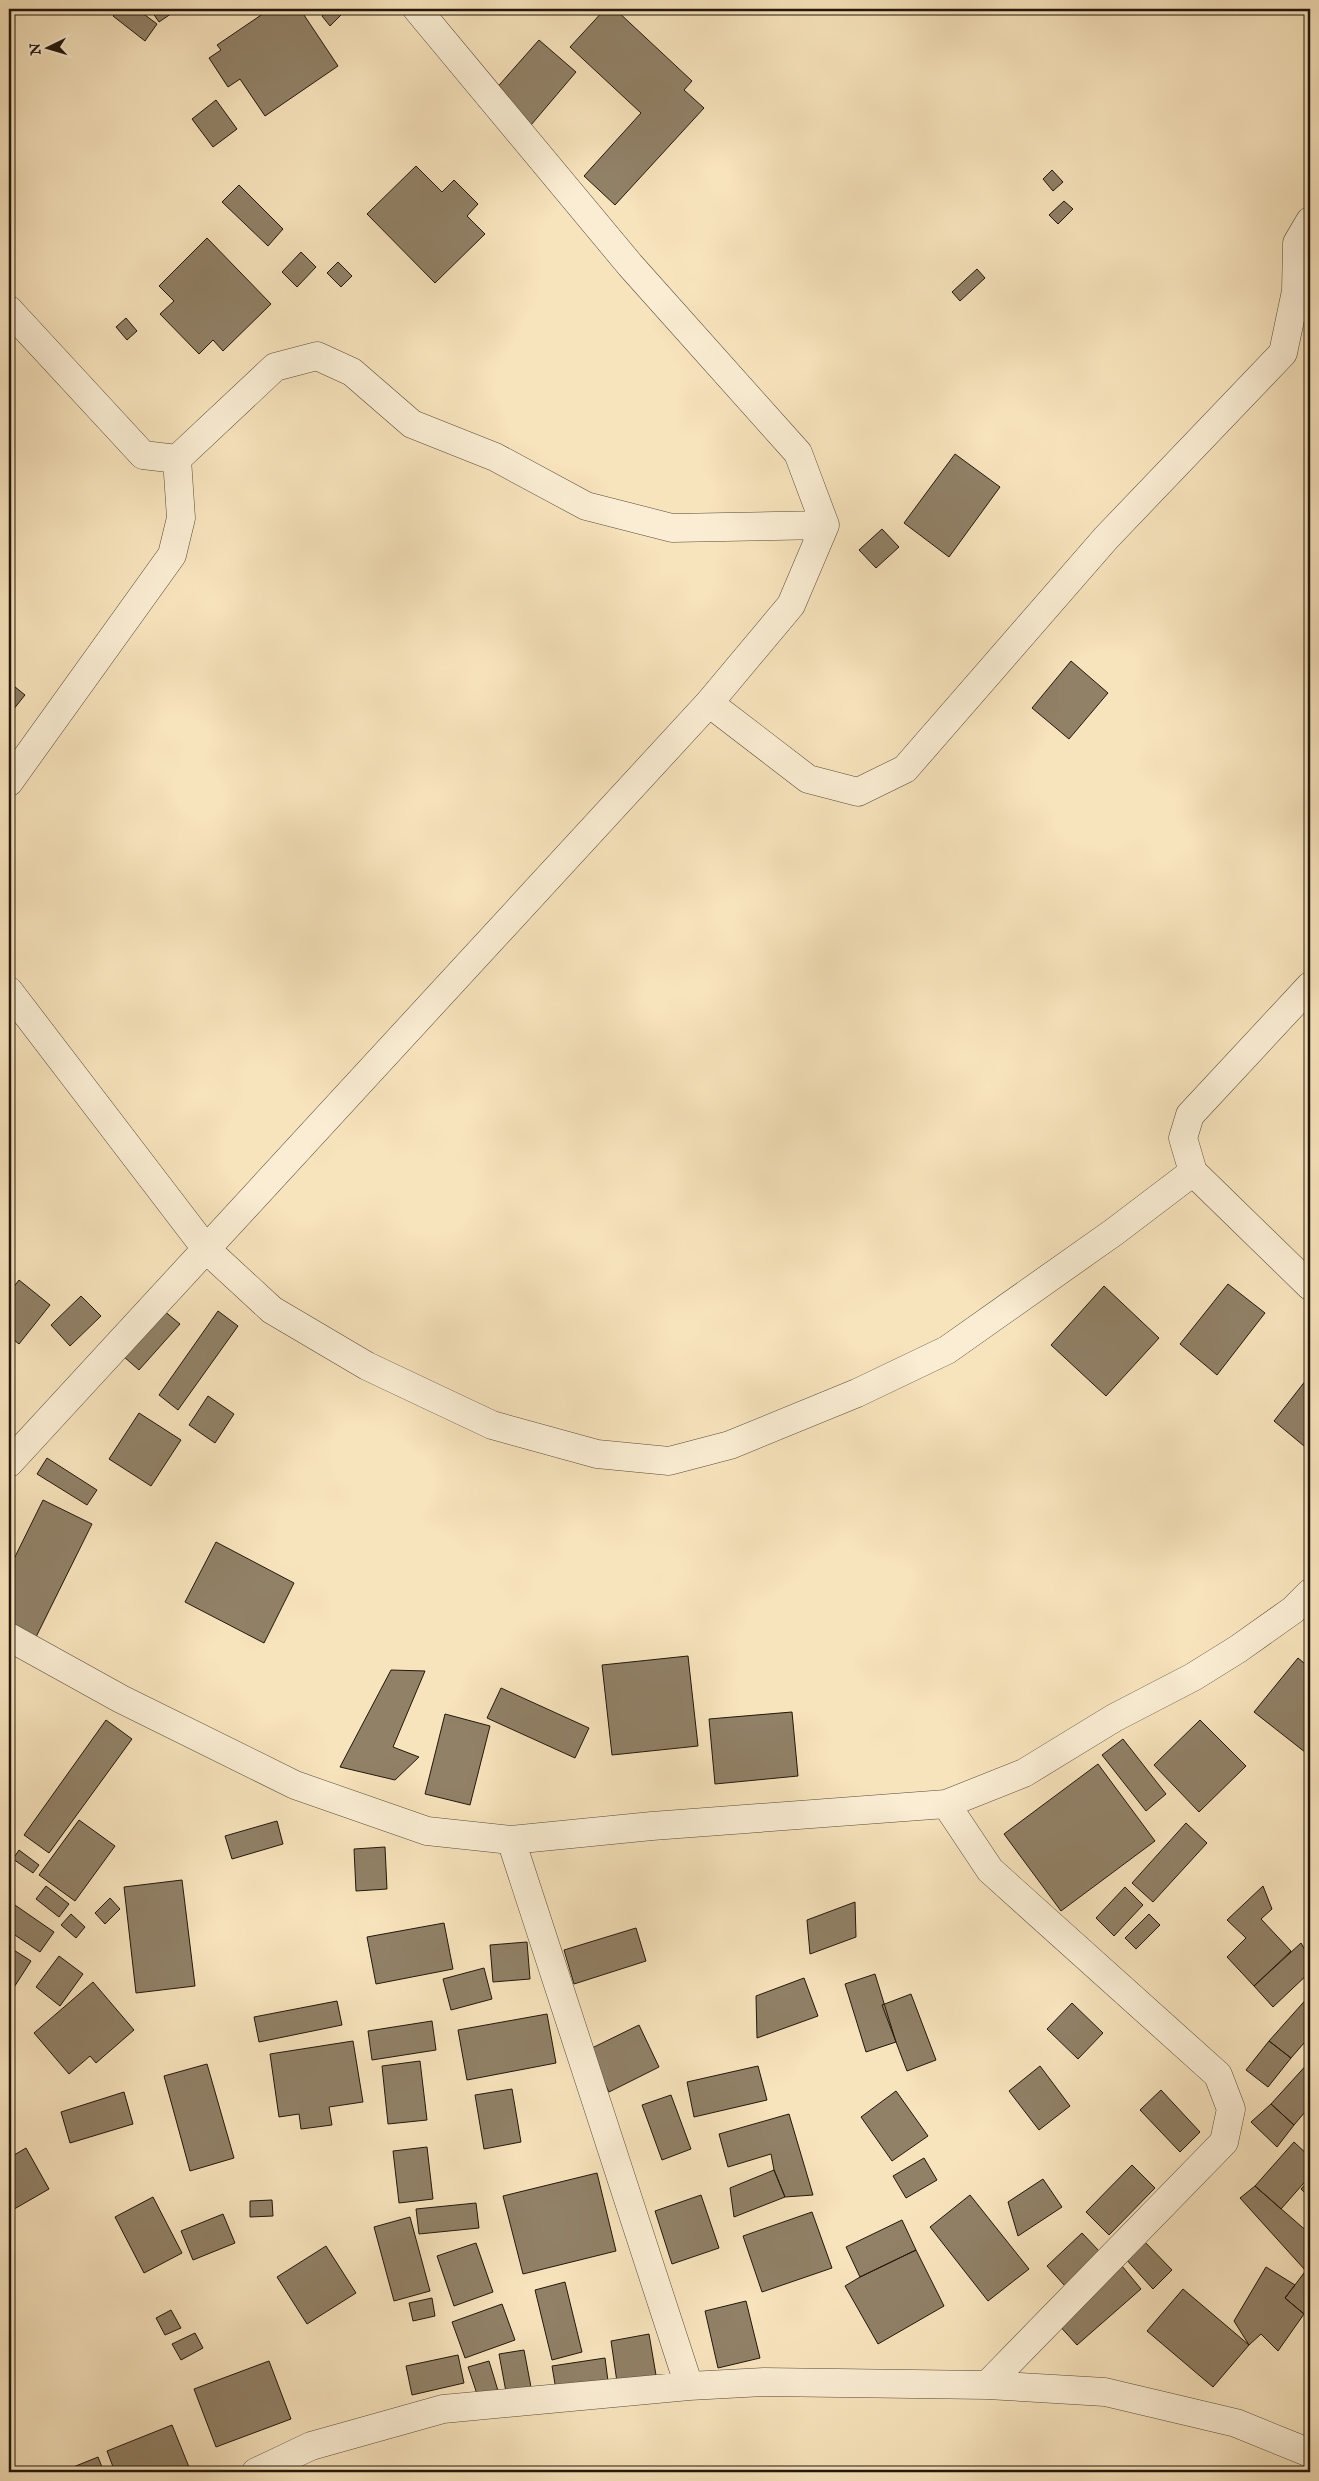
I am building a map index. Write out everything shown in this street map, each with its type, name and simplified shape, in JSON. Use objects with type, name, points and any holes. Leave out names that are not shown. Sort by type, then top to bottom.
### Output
[{"type":"street","points":[[9,1464],[709,703],[791,605],[825,525],[798,453],[630,266],[417,9]]},
{"type":"street","points":[[709,703],[808,779],[858,792],[905,769],[1106,538],[1283,352],[1296,291],[1297,243],[1310,221]]},
{"type":"street","points":[[9,310],[143,456],[178,460]]},
{"type":"street","points":[[9,782],[172,555],[181,518],[178,460],[275,367],[317,356],[352,372],[412,424],[495,457],[586,506],[672,528],[825,525]]},
{"type":"street","points":[[1310,986],[1190,1116],[1183,1138],[1193,1172],[1310,1286]]},
{"type":"street","points":[[9,991],[207,1250],[272,1310],[367,1366],[492,1425],[597,1454],[669,1461],[739,1441],[858,1393],[947,1350],[1114,1232],[1193,1172]]},
{"type":"street","points":[[9,1637],[121,1698],[295,1784],[427,1831],[511,1840],[652,1826],[946,1804],[1024,1773],[1114,1718],[1208,1667],[1304,1609]]},
{"type":"street","points":[[946,1804],[990,1870],[1218,2075],[1231,2109],[1224,2142],[987,2385]]},
{"type":"street","points":[[511,1840],[689,2386]]},
{"type":"street","points":[[256,2472],[311,2446],[443,2409],[689,2386],[764,2382],[987,2385],[1105,2392],[1236,2423],[1310,2453]]},
{"type":"building","points":[[119,9],[137,9],[157,24],[145,41],[113,16]]},
{"type":"building","points":[[150,9],[178,9],[159,22]]},
{"type":"building","points":[[270,9],[300,9],[338,66],[265,116],[240,79],[228,87],[209,58],[221,50],[217,45]]},
{"type":"building","points":[[330,9],[340,9],[343,13],[330,26],[322,16]]},
{"type":"building","points":[[605,9],[615,9],[692,81],[684,90],[704,108],[615,205],[584,176],[641,113],[570,47]]},
{"type":"building","points":[[539,40],[576,72],[531,125],[493,92]]},
{"type":"building","points":[[216,100],[237,129],[213,147],[192,119]]},
{"type":"building","points":[[416,166],[442,192],[454,180],[478,204],[467,216],[485,234],[435,283],[367,214]]},
{"type":"building","points":[[1052,170],[1063,182],[1053,191],[1043,179]]},
{"type":"building","points":[[239,185],[283,229],[268,246],[222,202]]},
{"type":"building","points":[[1064,201],[1073,209],[1058,224],[1049,215]]},
{"type":"building","points":[[207,238],[271,304],[223,351],[213,340],[199,354],[160,314],[174,301],[159,286]]},
{"type":"building","points":[[301,252],[316,267],[297,287],[282,272]]},
{"type":"building","points":[[338,262],[352,276],[341,287],[327,273]]},
{"type":"building","points":[[977,269],[985,278],[960,301],[952,292]]},
{"type":"building","points":[[126,318],[137,331],[127,340],[116,327]]},
{"type":"building","points":[[955,454],[1000,487],[949,557],[904,523]]},
{"type":"building","points":[[882,529],[899,547],[876,568],[859,550]]},
{"type":"building","points":[[1071,661],[1108,693],[1069,739],[1032,708]]},
{"type":"building","points":[[9,682],[25,695],[9,715]]},
{"type":"building","points":[[19,1280],[50,1305],[19,1344],[9,1336],[9,1293]]},
{"type":"building","points":[[1228,1284],[1265,1313],[1217,1375],[1180,1344]]},
{"type":"building","points":[[1104,1286],[1159,1338],[1106,1396],[1051,1345]]},
{"type":"building","points":[[81,1296],[101,1316],[70,1346],[51,1325]]},
{"type":"building","points":[[163,1310],[180,1324],[139,1370],[123,1356]]},
{"type":"building","points":[[218,1311],[238,1326],[178,1410],[159,1395]]},
{"type":"building","points":[[1310,1375],[1310,1451],[1274,1421]]},
{"type":"building","points":[[208,1396],[234,1414],[215,1443],[189,1425]]},
{"type":"building","points":[[139,1413],[181,1440],[151,1486],[109,1459]]},
{"type":"building","points":[[47,1458],[97,1490],[87,1505],[37,1474]]},
{"type":"building","points":[[43,1500],[92,1524],[36,1637],[9,1623],[9,1569]]},
{"type":"building","points":[[216,1542],[294,1583],[264,1643],[185,1602]]},
{"type":"building","points":[[688,1656],[698,1746],[612,1755],[602,1665]]},
{"type":"building","points":[[1298,1658],[1310,1668],[1310,1756],[1254,1712]]},
{"type":"building","points":[[391,1670],[425,1671],[393,1747],[419,1757],[395,1780],[340,1767]]},
{"type":"building","points":[[501,1688],[589,1728],[575,1758],[487,1718]]},
{"type":"building","points":[[792,1712],[798,1776],[715,1784],[709,1719]]},
{"type":"building","points":[[445,1714],[490,1726],[470,1805],[425,1794]]},
{"type":"building","points":[[106,1720],[132,1739],[49,1853],[24,1835]]},
{"type":"building","points":[[1200,1720],[1246,1766],[1199,1812],[1154,1765]]},
{"type":"building","points":[[1123,1739],[1166,1794],[1146,1811],[1102,1755]]},
{"type":"building","points":[[1098,1764],[1155,1841],[1061,1911],[1004,1834]]},
{"type":"building","points":[[79,1820],[115,1846],[75,1901],[39,1875]]},
{"type":"building","points":[[277,1821],[283,1844],[232,1859],[225,1836]]},
{"type":"building","points":[[1186,1823],[1207,1843],[1153,1902],[1132,1883]]},
{"type":"building","points":[[385,1847],[387,1889],[356,1891],[354,1849]]},
{"type":"building","points":[[19,1850],[39,1865],[33,1873],[13,1859]]},
{"type":"building","points":[[182,1880],[195,1986],[136,1993],[124,1887]]},
{"type":"building","points":[[46,1886],[69,1904],[59,1917],[36,1899]]},
{"type":"building","points":[[1263,1886],[1272,1909],[1261,1919],[1291,1951],[1254,1986],[1227,1957],[1246,1938],[1227,1920]]},
{"type":"building","points":[[1125,1887],[1143,1905],[1114,1936],[1096,1918]]},
{"type":"building","points":[[110,1898],[120,1909],[105,1924],[95,1913]]},
{"type":"building","points":[[855,1902],[856,1937],[810,1954],[807,1920]]},
{"type":"building","points":[[12,1903],[54,1932],[40,1952],[9,1931],[9,1909]]},
{"type":"building","points":[[71,1914],[85,1927],[76,1938],[61,1925]]},
{"type":"building","points":[[1149,1914],[1160,1925],[1136,1949],[1125,1938]]},
{"type":"building","points":[[444,1923],[453,1969],[376,1984],[367,1937]]},
{"type":"building","points":[[636,1928],[646,1961],[574,1984],[564,1950]]},
{"type":"building","points":[[527,1942],[530,1979],[493,1982],[490,1945]]},
{"type":"building","points":[[1301,1943],[1310,1959],[1310,1972],[1273,2007],[1254,1986]]},
{"type":"building","points":[[9,1947],[31,1961],[9,1995]]},
{"type":"building","points":[[59,1956],[83,1974],[60,2006],[36,1987]]},
{"type":"building","points":[[484,1968],[492,1999],[451,2010],[443,1979]]},
{"type":"building","points":[[875,1974],[896,2042],[866,2052],[845,1984]]},
{"type":"building","points":[[804,1978],[818,2016],[757,2038],[756,1996]]},
{"type":"building","points":[[93,1982],[134,2030],[96,2063],[90,2056],[69,2074],[34,2033]]},
{"type":"building","points":[[911,1994],[936,2060],[907,2071],[882,2005]]},
{"type":"building","points":[[1310,1995],[1310,2049],[1304,2043],[1291,2058],[1269,2041]]},
{"type":"building","points":[[337,2001],[342,2025],[259,2042],[254,2017]]},
{"type":"building","points":[[1072,2003],[1103,2033],[1078,2059],[1047,2029]]},
{"type":"building","points":[[547,2014],[556,2063],[467,2080],[458,2030]]},
{"type":"building","points":[[432,2021],[436,2050],[372,2060],[368,2031]]},
{"type":"building","points":[[639,2025],[659,2067],[609,2092],[588,2050]]},
{"type":"building","points":[[353,2041],[363,2102],[329,2107],[332,2125],[301,2129],[299,2114],[279,2117],[270,2054]]},
{"type":"building","points":[[1269,2041],[1291,2058],[1268,2087],[1246,2070]]},
{"type":"building","points":[[420,2061],[427,2120],[388,2124],[382,2066]]},
{"type":"building","points":[[1310,2061],[1310,2106],[1294,2125],[1271,2104]]},
{"type":"building","points":[[207,2064],[234,2158],[190,2171],[164,2076]]},
{"type":"building","points":[[758,2066],[767,2100],[694,2117],[687,2082]]},
{"type":"building","points":[[1040,2066],[1070,2106],[1039,2130],[1009,2091]]},
{"type":"building","points":[[512,2089],[521,2142],[484,2149],[475,2095]]},
{"type":"building","points":[[1161,2090],[1200,2132],[1180,2152],[1140,2110]]},
{"type":"building","points":[[896,2091],[928,2136],[892,2161],[861,2117]]},
{"type":"building","points":[[124,2092],[133,2124],[70,2143],[61,2112]]},
{"type":"building","points":[[671,2095],[691,2149],[662,2160],[642,2105]]},
{"type":"building","points":[[1271,2104],[1294,2125],[1277,2147],[1251,2122]]},
{"type":"building","points":[[789,2114],[813,2195],[785,2197],[774,2170],[771,2154],[728,2167],[719,2134]]},
{"type":"building","points":[[1294,2142],[1310,2157],[1310,2176],[1281,2209],[1255,2186]]},
{"type":"building","points":[[427,2147],[433,2199],[399,2203],[393,2151]]},
{"type":"building","points":[[26,2148],[49,2189],[9,2212],[9,2158]]},
{"type":"building","points":[[924,2158],[937,2180],[906,2198],[893,2176]]},
{"type":"building","points":[[1132,2165],[1155,2188],[1109,2235],[1086,2212]]},
{"type":"building","points":[[774,2170],[785,2197],[734,2217],[730,2188]]},
{"type":"building","points":[[597,2173],[616,2251],[523,2274],[503,2196]]},
{"type":"building","points":[[1043,2179],[1062,2207],[1018,2236],[1008,2202]]},
{"type":"building","points":[[1310,2179],[1310,2198],[1301,2189]]},
{"type":"building","points":[[1255,2186],[1310,2234],[1310,2265],[1305,2270],[1240,2198]]},
{"type":"building","points":[[701,2195],[719,2248],[672,2264],[655,2211]]},
{"type":"building","points":[[970,2195],[1029,2269],[988,2301],[930,2227]]},
{"type":"building","points":[[153,2197],[182,2253],[144,2273],[115,2217]]},
{"type":"building","points":[[272,2200],[273,2216],[250,2217],[250,2201]]},
{"type":"building","points":[[476,2203],[479,2228],[419,2234],[416,2209]]},
{"type":"building","points":[[812,2212],[832,2268],[762,2292],[743,2236]]},
{"type":"building","points":[[223,2214],[235,2243],[193,2260],[181,2231]]},
{"type":"building","points":[[410,2217],[430,2291],[394,2301],[374,2227]]},
{"type":"building","points":[[902,2220],[916,2250],[860,2277],[846,2247]]},
{"type":"building","points":[[1082,2233],[1100,2252],[1065,2286],[1047,2266]]},
{"type":"building","points":[[1141,2238],[1172,2270],[1153,2289],[1123,2256]]},
{"type":"building","points":[[476,2243],[493,2292],[454,2306],[437,2256]]},
{"type":"building","points":[[326,2246],[356,2293],[307,2324],[277,2277]]},
{"type":"building","points":[[916,2250],[944,2306],[878,2344],[845,2286]]},
{"type":"building","points":[[1310,2265],[1310,2305],[1304,2314],[1285,2298]]},
{"type":"building","points":[[1122,2266],[1141,2289],[1077,2345],[1057,2323]]},
{"type":"building","points":[[1266,2267],[1295,2285],[1285,2298],[1304,2314],[1278,2351],[1261,2334],[1249,2345],[1234,2321]]},
{"type":"building","points":[[565,2282],[582,2352],[552,2360],[535,2290]]},
{"type":"building","points":[[1183,2289],[1249,2345],[1213,2387],[1147,2331]]},
{"type":"building","points":[[432,2298],[435,2316],[413,2321],[409,2303]]},
{"type":"building","points":[[746,2301],[760,2358],[718,2368],[705,2311]]},
{"type":"building","points":[[502,2304],[515,2340],[465,2358],[452,2322]]},
{"type":"building","points":[[171,2310],[181,2328],[165,2335],[156,2318]]},
{"type":"building","points":[[195,2333],[203,2348],[181,2360],[172,2344]]},
{"type":"building","points":[[649,2334],[656,2375],[617,2382],[611,2341]]},
{"type":"building","points":[[524,2350],[531,2387],[506,2392],[499,2354]]},
{"type":"building","points":[[458,2355],[464,2383],[412,2395],[406,2366]]},
{"type":"building","points":[[605,2358],[608,2381],[556,2390],[552,2366]]},
{"type":"building","points":[[269,2361],[291,2419],[216,2447],[194,2389]]},
{"type":"building","points":[[489,2361],[499,2394],[479,2400],[468,2367]]},
{"type":"building","points":[[172,2425],[191,2472],[115,2472],[107,2451]]},
{"type":"building","points":[[98,2457],[104,2472],[61,2472]]}]
